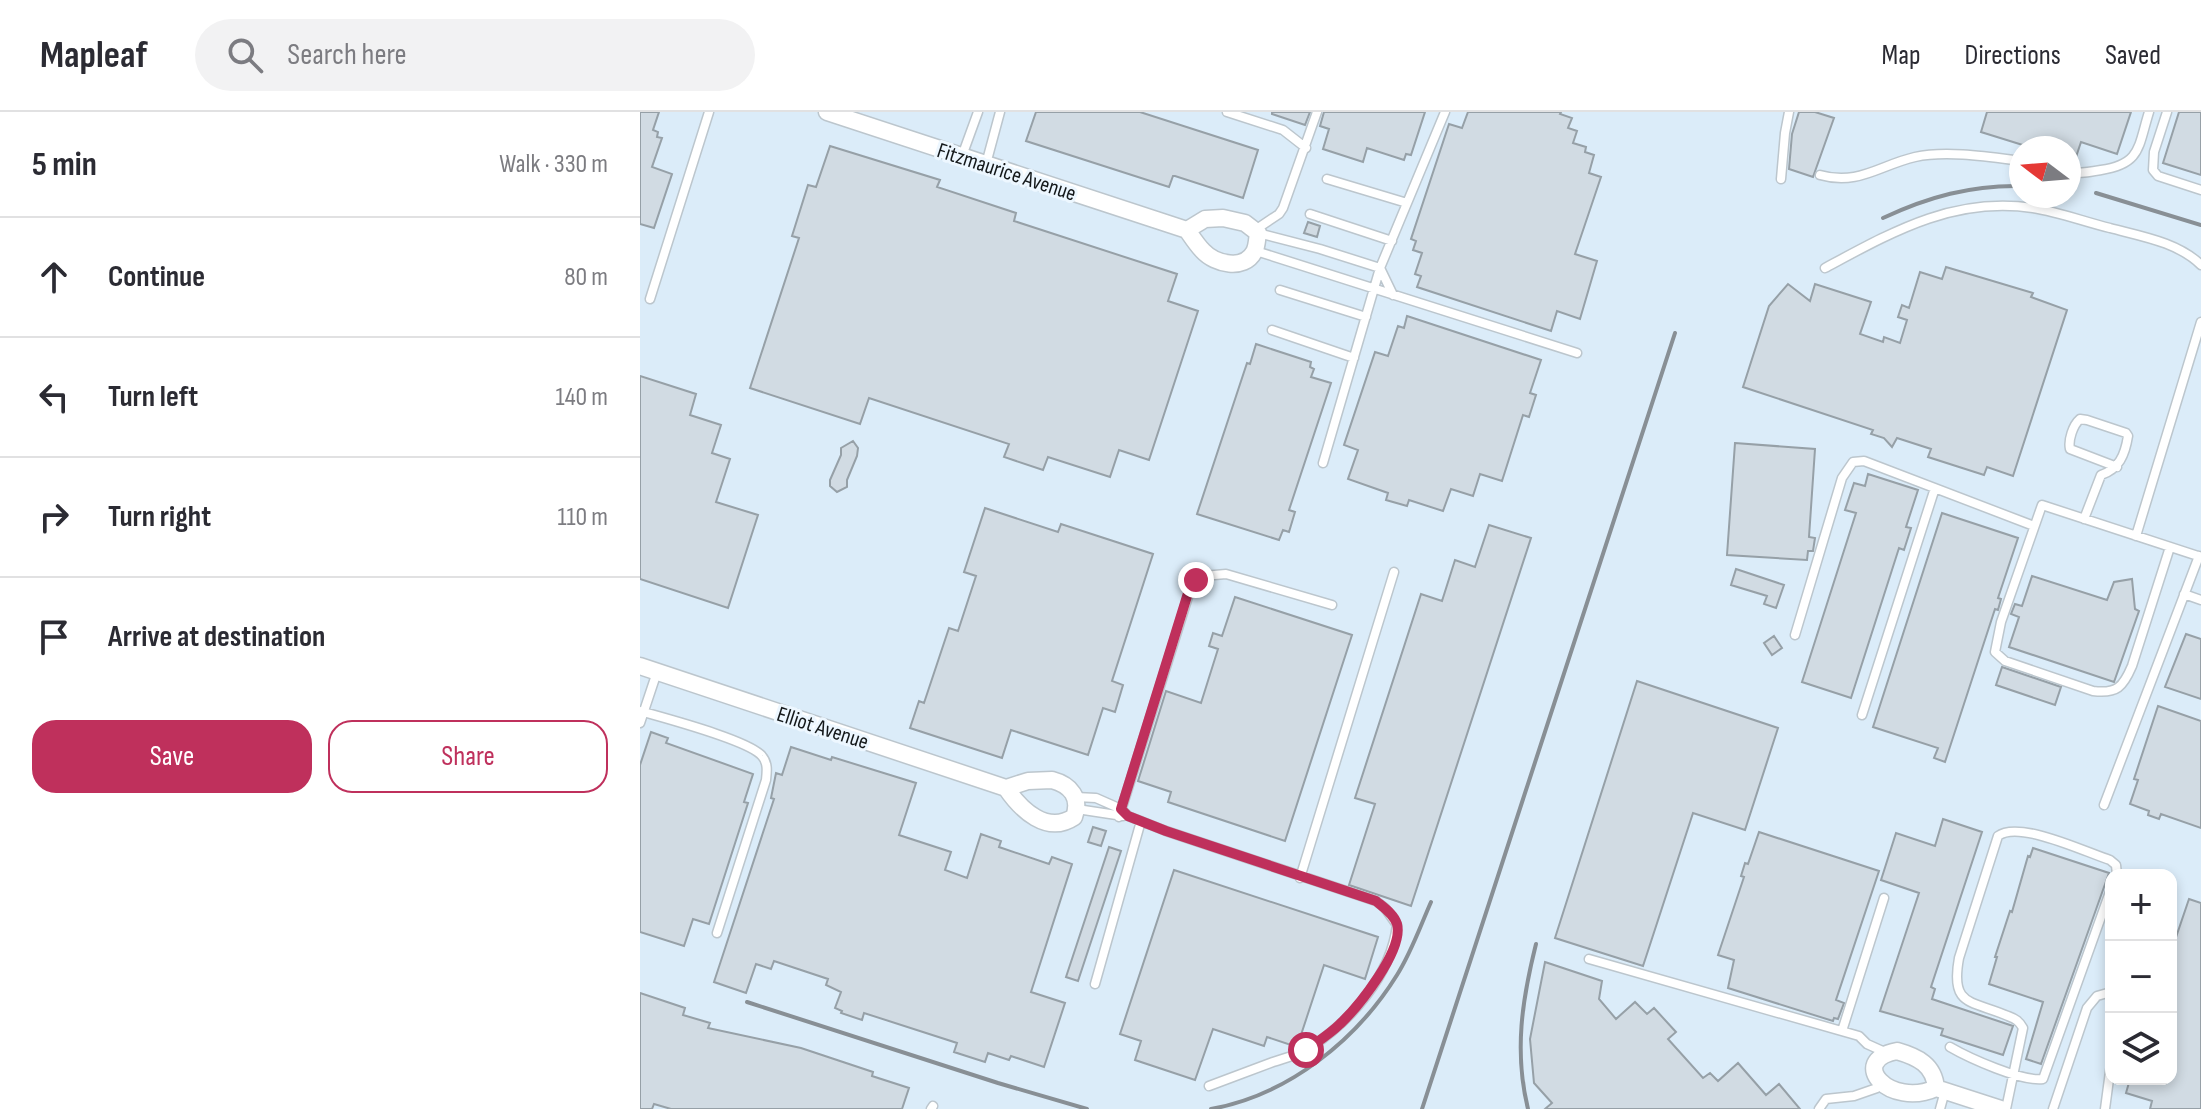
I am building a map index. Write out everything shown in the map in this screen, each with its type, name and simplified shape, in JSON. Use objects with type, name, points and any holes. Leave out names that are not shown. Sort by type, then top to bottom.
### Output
[{"type":"street","name":"Fitzmaurice Avenue","points":[[827,112],[845,115],[1187,230]]},
{"type":"street","points":[[1205,219],[1234,219],[1256,232],[1256,251],[1240,264],[1221,261],[1203,252],[1187,230],[1205,219]]},
{"type":"street","name":"Elliot Avenue","points":[[640,666],[1006,788]]},
{"type":"street","points":[[1052,780],[1068,786],[1076,803],[1074,817],[1066,822],[1048,824],[1026,811],[1006,788],[1028,781],[1052,780]]},
{"type":"street","points":[[1940,1090],[1933,1073],[1918,1058],[1897,1051],[1887,1053],[1874,1077],[1877,1088],[1897,1099],[1926,1097],[1940,1090],[2004,1109]]},
{"type":"lane","points":[[650,299],[709,112]]},
{"type":"lane","points":[[962,156],[978,112]]},
{"type":"lane","points":[[986,164],[1000,112]]},
{"type":"lane","points":[[1227,112],[1283,130],[1306,148]]},
{"type":"lane","points":[[1256,232],[1283,208],[1317,112]]},
{"type":"lane","points":[[1323,463],[1380,268],[1445,112]]},
{"type":"lane","points":[[1781,179],[1789,112]]},
{"type":"lane","points":[[2081,171],[2104,170],[2128,163],[2134,155],[2149,112]]},
{"type":"lane","points":[[2167,112],[2154,152],[2153,170],[2158,176],[2201,190]]},
{"type":"lane","points":[[1820,175],[1859,178],[1918,156],[1975,155],[2009,159]]},
{"type":"lane","points":[[1327,179],[1407,203]]},
{"type":"lane","points":[[1825,268],[1906,227],[1974,205],[2033,208],[2155,240],[2195,259],[2201,265]]},
{"type":"lane","points":[[1310,214],[1392,241]]},
{"type":"lane","points":[[1256,232],[1380,268],[1393,295]]},
{"type":"lane","points":[[1256,251],[1577,353]]},
{"type":"lane","points":[[1280,290],[1366,317]]},
{"type":"lane","points":[[2136,536],[2201,322]]},
{"type":"lane","points":[[1272,330],[1354,358]]},
{"type":"lane","points":[[2082,518],[2101,475],[2113,472],[2117,467],[2128,441],[2126,433],[2080,419],[2070,449],[2117,467]]},
{"type":"lane","points":[[1795,635],[1842,478],[1853,462],[1864,461],[2034,526]]},
{"type":"lane","points":[[1862,715],[1935,488]]},
{"type":"lane","points":[[2104,805],[2200,556],[2042,505],[1994,644],[1995,652],[2005,661],[2093,691],[2107,693],[2117,690],[2124,684],[2170,547]]},
{"type":"lane","points":[[1300,878],[1394,572]]},
{"type":"lane","points":[[1122,814],[1192,584],[1203,576],[1226,574],[1332,605]]},
{"type":"lane","points":[[2184,594],[2201,600]]},
{"type":"lane","points":[[640,723],[657,672]]},
{"type":"lane","points":[[642,711],[738,742],[764,757],[766,780],[717,933]]},
{"type":"lane","points":[[1076,803],[1096,798],[1122,814]]},
{"type":"lane","points":[[1076,803],[1122,814],[1300,878],[1376,901],[1397,925],[1391,954],[1359,1005],[1339,1026],[1306,1050],[1209,1086]]},
{"type":"lane","points":[[1095,984],[1141,821]]},
{"type":"lane","points":[[2004,1109],[2023,1028],[2020,1022],[1966,1000],[1956,988],[1955,979],[1998,836],[2010,830],[2026,832],[2110,860],[2116,869]]},
{"type":"lane","points":[[1842,1031],[1884,898]]},
{"type":"lane","points":[[1950,1047],[1968,1057],[2040,1080],[2048,1071],[2105,906]]},
{"type":"lane","points":[[1589,959],[1859,1036],[1867,1044],[1887,1053]]},
{"type":"lane","points":[[2053,1109],[2087,1008],[2097,996],[2105,994]]},
{"type":"lane","points":[[2105,1109],[2108,1085]]},
{"type":"lane","points":[[1819,1109],[1826,1099],[1854,1096],[1877,1088]]},
{"type":"lane","points":[[1940,1090],[1940,1109]]},
{"type":"shaded area","points":[[640,112],[2201,112],[2201,1109],[640,1109]]},
{"type":"building","points":[[640,112],[659,112],[653,130],[658,132],[657,137],[662,138],[652,167],[672,174],[654,228],[640,224]]},
{"type":"building","points":[[1036,112],[1140,112],[1258,150],[1243,198],[1175,176],[1169,187],[1026,141]]},
{"type":"building","points":[[1272,112],[1310,112],[1305,125]]},
{"type":"building","points":[[1324,112],[1425,112],[1411,155],[1406,154],[1404,160],[1367,148],[1363,162],[1323,149],[1329,129],[1320,126]]},
{"type":"building","points":[[1468,112],[1561,112],[1572,118],[1568,128],[1577,131],[1573,143],[1586,147],[1585,152],[1594,155],[1589,173],[1601,177],[1575,254],[1597,261],[1580,319],[1557,311],[1551,331],[1417,287],[1421,276],[1415,274],[1422,253],[1413,250],[1416,241],[1411,239],[1449,124],[1462,128]]},
{"type":"building","points":[[1799,112],[1815,112],[1834,118],[1813,177],[1789,169],[1792,134]]},
{"type":"building","points":[[1987,112],[2131,112],[2117,154],[2081,142],[2081,136],[2009,136],[2009,141],[1981,132]]},
{"type":"building","points":[[2179,112],[2201,112],[2201,175],[2163,163]]},
{"type":"building","points":[[830,146],[940,180],[937,187],[1016,213],[1014,221],[1177,274],[1168,301],[1198,311],[1149,460],[1119,450],[1110,477],[1048,457],[1043,470],[1004,457],[1009,444],[869,398],[860,424],[750,388],[799,238],[792,236],[808,185],[816,187]]},
{"type":"building","points":[[1308,222],[1320,226],[1317,237],[1304,233]]},
{"type":"building","points":[[1946,267],[2033,293],[2031,297],[2067,310],[2013,476],[1987,467],[1984,475],[1928,457],[1931,449],[1897,438],[1892,447],[1884,438],[1871,434],[1873,430],[1743,387],[1769,306],[1788,284],[1810,301],[1815,284],[1871,302],[1860,334],[1883,342],[1884,337],[1900,343],[1907,320],[1898,317],[1902,305],[1909,308],[1920,272],[1942,279]]},
{"type":"building","points":[[1407,316],[1541,360],[1530,393],[1536,395],[1529,417],[1523,415],[1502,481],[1480,474],[1473,496],[1451,489],[1443,511],[1409,500],[1407,506],[1386,500],[1388,493],[1348,479],[1358,450],[1344,445],[1375,352],[1388,356],[1398,326],[1404,328]]},
{"type":"building","points":[[1256,344],[1311,362],[1310,367],[1314,369],[1311,377],[1331,383],[1289,510],[1295,512],[1289,532],[1283,530],[1279,540],[1197,514]]},
{"type":"building","points":[[640,376],[696,394],[690,415],[721,425],[712,453],[730,459],[716,502],[758,515],[728,608],[640,579]]},
{"type":"building","points":[[853,441],[858,448],[857,456],[847,487],[837,492],[830,486],[830,480],[841,448]]},
{"type":"building","points":[[1735,443],[1815,449],[1809,537],[1815,538],[1813,551],[1808,551],[1807,560],[1727,555]]},
{"type":"building","points":[[1868,474],[1918,490],[1906,527],[1911,528],[1904,550],[1899,548],[1851,698],[1802,682],[1856,513],[1845,510],[1854,483],[1865,486]]},
{"type":"building","points":[[985,508],[1058,532],[1061,524],[1153,554],[1112,681],[1123,685],[1115,712],[1103,708],[1088,755],[1011,730],[1002,758],[910,728],[919,701],[924,703],[949,628],[958,631],[976,576],[964,572]]},
{"type":"building","points":[[1942,513],[2018,538],[1998,598],[2001,599],[1998,610],[1995,609],[1945,762],[1934,758],[1938,748],[1873,727]]},
{"type":"building","points":[[1489,525],[1531,538],[1411,906],[1349,885],[1375,804],[1355,798],[1421,594],[1442,601],[1455,560],[1475,567]]},
{"type":"building","points":[[1736,569],[1784,585],[1776,608],[1764,604],[1767,596],[1731,585]]},
{"type":"building","points":[[2032,576],[2107,600],[2114,582],[2132,579],[2135,609],[2139,611],[2114,682],[2009,647],[2019,617],[2011,614],[2015,604],[2022,606]]},
{"type":"building","points":[[1235,597],[1352,635],[1285,841],[1168,802],[1171,792],[1138,781],[1166,691],[1201,703],[1218,649],[1209,646],[1213,633],[1222,636]]},
{"type":"building","points":[[2186,634],[2201,639],[2201,699],[2165,687]]},
{"type":"building","points":[[1774,636],[1782,648],[1772,655],[1764,643]]},
{"type":"building","points":[[2002,667],[2061,687],[2055,705],[1996,685]]},
{"type":"building","points":[[1637,681],[1778,728],[1745,830],[1693,813],[1643,966],[1555,938]]},
{"type":"building","points":[[2158,706],[2201,721],[2201,828],[2161,814],[2159,819],[2148,815],[2149,811],[2130,804],[2138,780],[2134,779]]},
{"type":"building","points":[[651,732],[668,738],[666,743],[753,774],[744,802],[748,803],[709,924],[693,919],[684,946],[640,932],[640,765]]},
{"type":"building","points":[[791,747],[916,783],[899,835],[951,852],[945,870],[967,878],[981,834],[1001,841],[999,847],[1049,864],[1052,857],[1072,864],[1031,992],[1065,1003],[1044,1067],[1011,1056],[1009,1060],[988,1053],[985,1062],[954,1052],[957,1043],[864,1013],[862,1020],[841,1013],[835,1008],[841,992],[826,985],[828,979],[774,961],[771,969],[756,964],[746,993],[714,982],[774,799],[771,798],[776,773],[782,775]]},
{"type":"building","points":[[1943,819],[1982,832],[1931,987],[1935,989],[1932,999],[2013,1026],[2003,1055],[1941,1035],[1943,1029],[1880,1011],[1919,893],[1881,880],[1896,833],[1935,846]]},
{"type":"building","points":[[1093,827],[1106,831],[1101,846],[1088,842]]},
{"type":"building","points":[[1759,832],[1879,871],[1836,1000],[1844,1003],[1838,1019],[1834,1018],[1833,1021],[1728,988],[1734,960],[1718,955],[1744,877],[1741,876],[1745,863],[1748,864]]},
{"type":"building","points":[[1109,847],[1121,851],[1078,981],[1066,977]]},
{"type":"building","points":[[2033,848],[2105,872],[2105,884],[2041,1064],[2026,1059],[2043,1002],[1989,984],[1995,957]]},
{"type":"building","points":[[1174,870],[1378,937],[1365,979],[1324,965],[1297,1047],[1267,1037],[1264,1046],[1213,1029],[1195,1080],[1135,1060],[1141,1041],[1120,1034]]},
{"type":"building","points":[[2189,899],[2201,903],[2201,1109],[2150,1109],[2152,1101],[2126,1093],[2128,1085],[2177,1085],[2177,934]]},
{"type":"building","points":[[1545,962],[1602,981],[1599,999],[1616,1019],[1635,1002],[1647,1014],[1654,1008],[1676,1032],[1668,1039],[1703,1078],[1710,1073],[1718,1081],[1738,1063],[1766,1095],[1779,1084],[1800,1109],[1545,1109],[1552,1103],[1534,1083],[1530,1039]]},
{"type":"building","points":[[640,993],[685,1008],[683,1015],[710,1023],[708,1028],[801,1048],[873,1072],[872,1076],[909,1088],[902,1109],[671,1109],[654,1104],[652,1109],[640,1109]]},
{"type":"railway","points":[[1883,218],[1950,194],[2009,187]]},
{"type":"railway","points":[[2096,193],[2201,225]]},
{"type":"railway","points":[[1422,1109],[1675,333]]},
{"type":"railway","points":[[1211,1109],[1239,1102],[1293,1078],[1340,1043],[1361,1022],[1397,975],[1431,902]]},
{"type":"railway","points":[[1528,1109],[1521,1067],[1522,1026],[1536,944]]},
{"type":"railway","points":[[747,1002],[1087,1109]]},
{"type":"route","points":[[1196,580],[1189,590],[1121,809],[1128,816],[1166,831],[1376,901],[1394,919],[1396,939],[1391,954],[1359,1005],[1339,1026],[1306,1050]]}]
